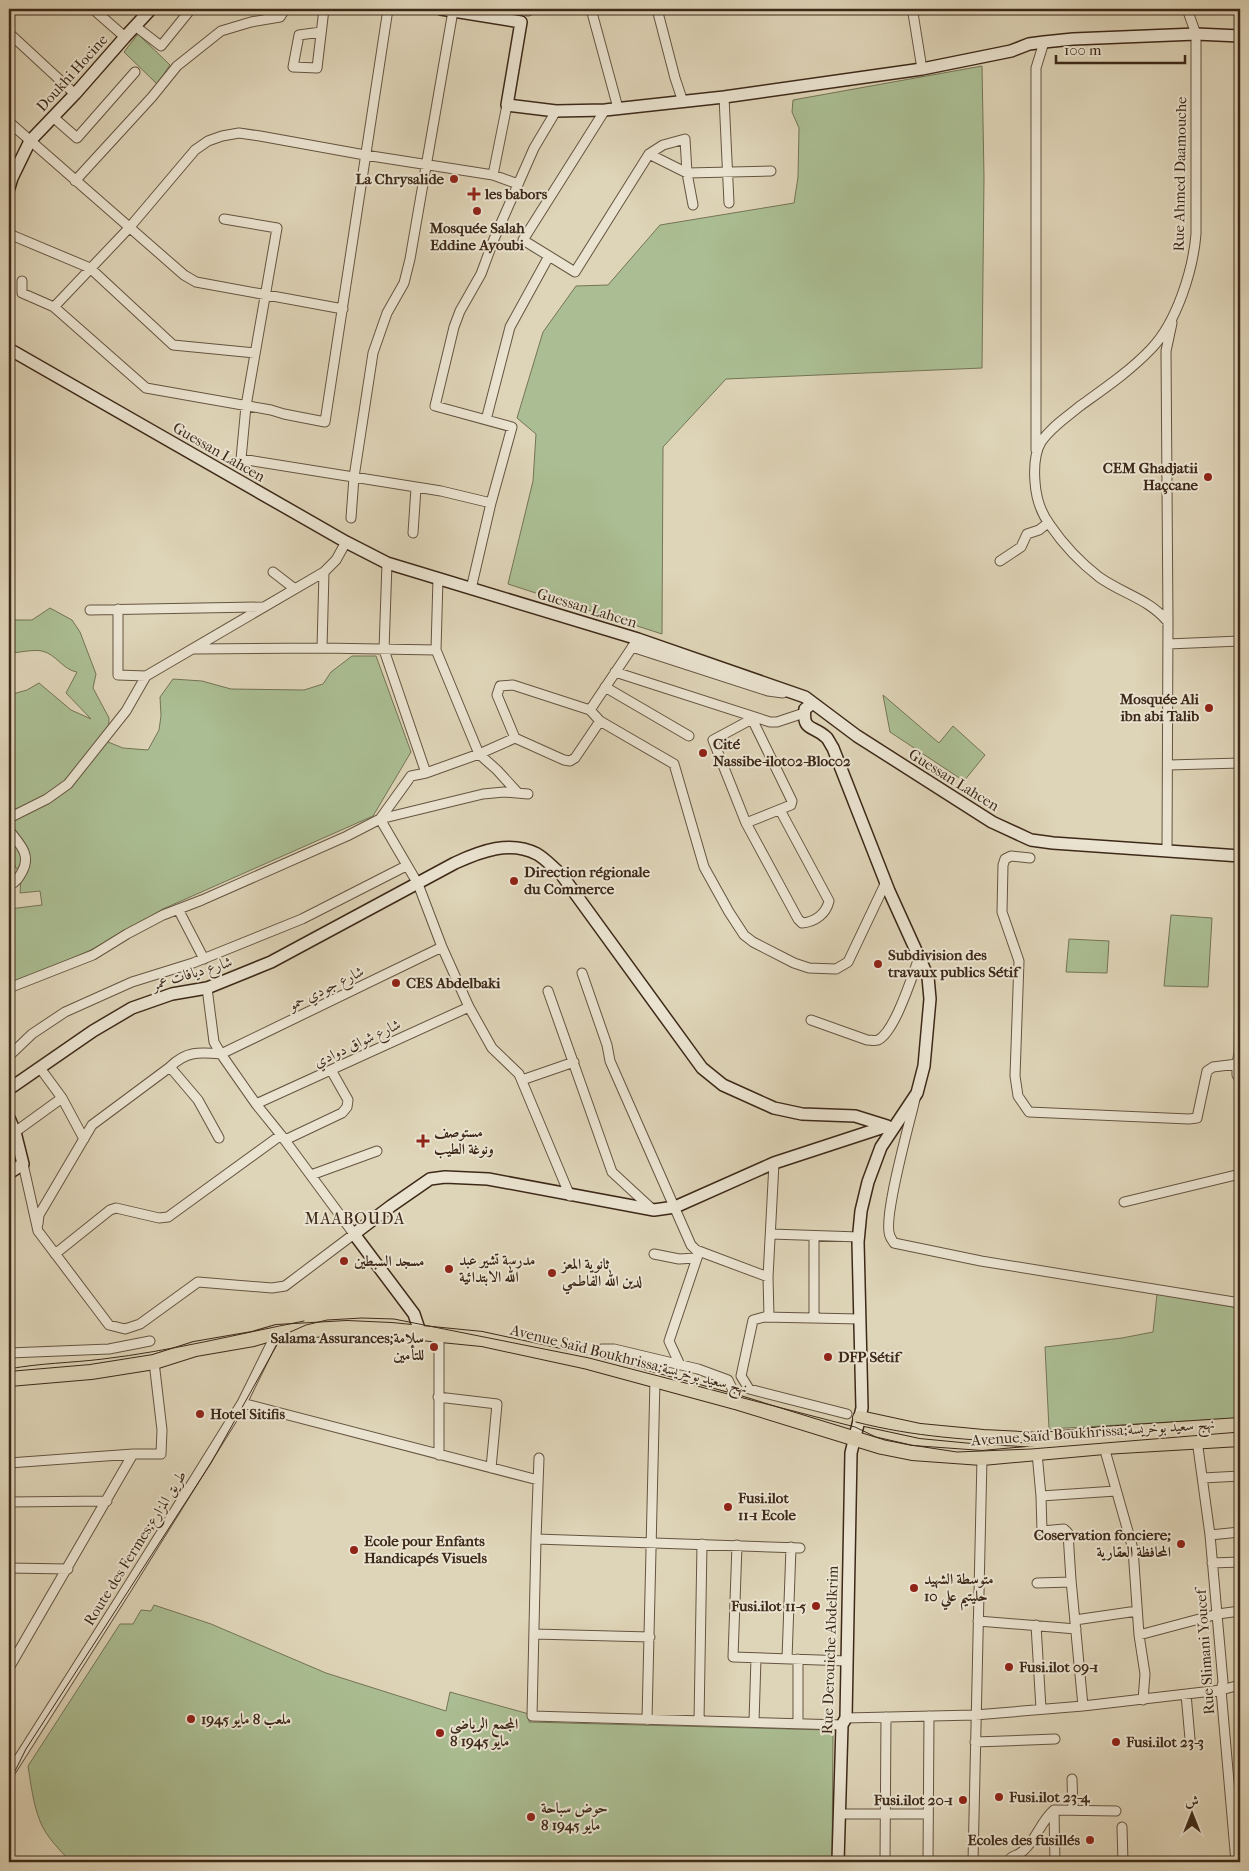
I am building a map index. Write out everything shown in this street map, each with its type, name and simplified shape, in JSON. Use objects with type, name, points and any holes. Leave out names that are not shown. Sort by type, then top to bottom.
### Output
[{"type":"main road","name":"Avenue Saïd Boukhrissa;نهج سعيد بوخريسة","points":[[9,1379],[91,1372],[154,1362],[195,1350],[253,1339],[276,1332],[347,1328],[391,1330],[482,1339],[588,1362],[739,1403],[855,1440],[912,1453],[982,1458],[1197,1440],[1240,1439]]},
{"type":"main road","name":"Avenue Saïd Boukhrissa;نهج سعيد بوخريسة","points":[[853,1416],[920,1431],[1041,1440],[1113,1433],[1240,1426]]},
{"type":"street","points":[[93,9],[125,37]]},
{"type":"street","name":"Doukhi Hocine","points":[[9,188],[30,141],[76,94],[151,9]]},
{"type":"street","points":[[135,26],[161,46],[191,9]]},
{"type":"street","points":[[75,181],[152,97],[177,66],[221,31],[251,22],[280,17],[285,9]]},
{"type":"street","points":[[321,32],[299,35],[293,68],[317,68],[324,9]]},
{"type":"street","points":[[22,281],[22,293],[54,307],[146,388],[324,422],[343,310],[388,9]]},
{"type":"street","points":[[351,518],[354,477],[373,353],[387,313],[404,283],[410,259],[426,163],[447,9],[521,22],[493,175]]},
{"type":"street","points":[[591,9],[618,108]]},
{"type":"street","points":[[657,9],[683,102]]},
{"type":"street","points":[[1187,9],[1196,34]]},
{"type":"street","points":[[914,13],[922,69]]},
{"type":"street","points":[[9,33],[76,94]]},
{"type":"street","points":[[507,105],[556,111],[605,110],[724,97],[922,69],[1011,52],[1029,44],[1044,42],[1196,34],[1240,36]]},
{"type":"street","name":"Rue Ahmed Daamouche","points":[[1036,455],[1041,443],[1052,429],[1130,369],[1161,337],[1174,316],[1195,252],[1196,34]]},
{"type":"street","points":[[1044,42],[1036,68],[1036,490],[1040,506],[1048,523],[1087,566],[1100,578],[1154,608],[1168,622]]},
{"type":"street","points":[[53,117],[77,138],[135,72]]},
{"type":"street","points":[[724,97],[729,203]]},
{"type":"street","points":[[605,110],[523,240],[575,272],[649,154],[664,145],[684,139],[687,174],[693,206]]},
{"type":"street","points":[[471,589],[490,503],[512,427],[435,406],[454,327],[460,311],[481,274],[534,148],[556,111]]},
{"type":"street","points":[[9,122],[129,228],[184,275],[196,282],[343,310]]},
{"type":"street","points":[[54,307],[129,228],[195,150],[208,140],[222,136],[239,133],[260,136],[493,175],[518,184]]},
{"type":"street","points":[[649,154],[687,174],[771,171]]},
{"type":"street","points":[[224,220],[276,228],[246,406],[240,460],[441,491],[490,503]]},
{"type":"street","points":[[9,234],[90,268],[174,346],[255,354]]},
{"type":"street","points":[[486,420],[510,327],[549,256]]},
{"type":"street","points":[[1167,851],[1166,352],[1174,316]]},
{"type":"street","name":"Guessan Lahcen","points":[[9,349],[346,542],[387,563],[805,696],[894,760],[992,822],[1031,840],[1240,856]]},
{"type":"street","points":[[413,533],[416,488]]},
{"type":"street","points":[[1000,561],[1021,547],[1027,534],[1038,530],[1048,523]]},
{"type":"street","points":[[9,818],[47,799],[68,784],[126,710],[146,676],[324,572],[336,560],[346,542]]},
{"type":"street","points":[[387,563],[384,650],[426,773]]},
{"type":"street","points":[[273,572],[295,588]]},
{"type":"street","points":[[322,648],[324,572]]},
{"type":"street","points":[[438,578],[436,650],[479,754],[518,793]]},
{"type":"street","points":[[90,610],[263,607]]},
{"type":"street","points":[[118,610],[118,675],[146,676]]},
{"type":"street","points":[[1168,644],[1240,642]]},
{"type":"street","points":[[590,710],[635,643]]},
{"type":"street","points":[[194,649],[322,648],[436,650]]},
{"type":"street","points":[[615,672],[770,722],[777,722],[804,713],[805,708],[813,703]]},
{"type":"street","points":[[600,721],[575,758],[570,762],[515,738],[497,695],[500,686],[513,685],[590,710],[600,721],[674,764],[704,867],[744,935],[754,942],[809,968],[836,969],[848,962],[886,882]]},
{"type":"street","points":[[605,687],[689,736]]},
{"type":"street","name":"Rue Derouiche Abdelkrim","points":[[804,713],[804,720],[809,727],[826,737],[833,748],[886,882],[928,977],[930,999],[924,1066],[917,1093],[893,1124],[881,1147],[868,1182],[861,1211],[859,1237],[862,1408],[853,1416],[855,1440],[851,1454],[847,1661],[838,1862]]},
{"type":"street","points":[[746,822],[791,805],[791,798],[754,718]]},
{"type":"street","points":[[754,718],[714,740],[746,822],[798,919],[802,924],[808,923],[823,915],[829,901],[780,810]]},
{"type":"street","points":[[380,819],[411,776],[426,773],[479,754],[515,738]]},
{"type":"street","points":[[1168,765],[1240,763]]},
{"type":"street","points":[[9,988],[93,955],[127,934],[178,909],[347,836],[380,819],[482,794],[504,792],[528,794]]},
{"type":"street","points":[[380,819],[418,884],[442,947],[469,1007],[492,1048],[520,1074],[570,1196]]},
{"type":"street","points":[[9,830],[23,849],[26,857],[26,864],[17,881],[9,886]]},
{"type":"street","name":"شارع ديافات عمر","points":[[9,1089],[93,1031],[132,1008],[172,994],[207,988],[271,962],[476,853],[494,848],[516,848],[538,855],[561,874],[702,1068],[723,1085],[774,1108],[802,1114],[855,1116],[893,1124]]},
{"type":"street","points":[[1030,858],[1011,856],[1005,859],[1003,865],[1002,912],[1019,961],[1015,1076],[1018,1096],[1029,1112],[1160,1119],[1196,1118],[1207,1072],[1213,1067],[1237,1064]]},
{"type":"street","points":[[9,1056],[32,1034],[65,1012],[132,982],[204,958],[302,919],[406,866]]},
{"type":"street","points":[[178,909],[204,958]]},
{"type":"street","name":"شارع جودي حمو","points":[[221,1054],[442,947]]},
{"type":"street","points":[[811,1020],[867,1040],[876,1041],[883,1037],[894,1022],[919,958]]},
{"type":"street","points":[[582,973],[607,1045],[610,1061],[691,1245],[698,1255]]},
{"type":"street","points":[[1240,974],[1239,1053],[1237,1064],[1237,1076],[1240,1078]]},
{"type":"street","points":[[207,988],[214,1042],[221,1054],[256,1104],[283,1137],[414,1314],[420,1332]]},
{"type":"street","points":[[548,991],[612,1172],[642,1202],[654,1210]]},
{"type":"street","name":"شارع شواق دوادي","points":[[256,1104],[469,1007]]},
{"type":"street","points":[[38,1231],[39,1216],[92,1125],[170,1067],[180,1057],[193,1054],[221,1054]]},
{"type":"street","points":[[522,1080],[574,1062]]},
{"type":"street","points":[[170,1067],[198,1100],[220,1138]]},
{"type":"street","points":[[40,1068],[62,1098],[84,1139]]},
{"type":"street","points":[[55,1254],[110,1210],[116,1208],[160,1218],[168,1217],[283,1137],[342,1113],[347,1107],[348,1100],[331,1070]]},
{"type":"street","points":[[917,1093],[894,1189],[889,1219],[889,1235],[894,1243],[981,1261],[1240,1303]]},
{"type":"street","points":[[15,1132],[62,1098]]},
{"type":"street","points":[[9,1118],[15,1132],[38,1231],[109,1326],[125,1329],[140,1324],[198,1282],[272,1288],[285,1286],[391,1206],[430,1180],[445,1177],[488,1179],[570,1196],[654,1210],[675,1207],[774,1163],[893,1124]]},
{"type":"street","points":[[311,1175],[377,1151]]},
{"type":"street","points":[[769,1317],[768,1277],[774,1163]]},
{"type":"street","points":[[9,1173],[23,1164]]},
{"type":"street","points":[[1124,1202],[1240,1174]]},
{"type":"street","points":[[771,1234],[859,1237]]},
{"type":"street","points":[[814,1236],[814,1318]]},
{"type":"street","points":[[654,1254],[679,1259],[698,1255],[768,1277]]},
{"type":"street","points":[[680,1365],[669,1341],[698,1255]]},
{"type":"street","points":[[391,1330],[404,1327],[414,1314]]},
{"type":"street","points":[[853,1416],[749,1389],[741,1376],[753,1320],[769,1317],[860,1319]]},
{"type":"street","name":"Route des Fermes;طريق المزارع","points":[[9,1772],[132,1580],[242,1402],[276,1332]]},
{"type":"street","points":[[439,1334],[439,1455]]},
{"type":"street","points":[[9,1352],[110,1349],[150,1342]]},
{"type":"street","points":[[588,1362],[602,1349],[614,1349],[698,1369],[728,1380],[739,1403]]},
{"type":"street","points":[[9,1463],[133,1454],[161,1454],[162,1430],[154,1362]]},
{"type":"street","points":[[647,1720],[655,1380]]},
{"type":"street","points":[[438,1397],[496,1404],[491,1468]]},
{"type":"street","points":[[242,1402],[538,1480]]},
{"type":"street","name":"Rue Slimani Youcef","points":[[1197,1440],[1210,1535],[1218,1614],[1223,1682],[1221,1690],[1236,1862]]},
{"type":"street","points":[[1104,1447],[1134,1549],[1139,1635],[1145,1674],[1143,1700]]},
{"type":"street","points":[[1038,1453],[1042,1531],[1064,1529],[1068,1533],[1083,1706]]},
{"type":"street","points":[[9,1668],[133,1454]]},
{"type":"street","points":[[539,1458],[532,1716],[798,1723],[844,1721],[1083,1706],[1221,1690],[1240,1685]]},
{"type":"street","points":[[973,1862],[982,1458]]},
{"type":"street","points":[[1203,1478],[1240,1476]]},
{"type":"street","points":[[1041,1496],[1116,1491]]},
{"type":"street","points":[[9,1502],[107,1501]]},
{"type":"street","points":[[1210,1535],[1240,1532]]},
{"type":"street","points":[[536,1539],[796,1548],[787,1659]]},
{"type":"street","points":[[700,1721],[702,1544]]},
{"type":"street","points":[[737,1545],[733,1657],[847,1661]]},
{"type":"street","points":[[1212,1563],[1240,1562]]},
{"type":"street","points":[[9,1568],[68,1568]]},
{"type":"street","points":[[1037,1583],[1071,1582]]},
{"type":"street","points":[[978,1621],[1036,1626],[1075,1624],[1137,1611]]},
{"type":"street","points":[[1139,1635],[1218,1614],[1240,1612]]},
{"type":"street","points":[[1036,1626],[1041,1709]]},
{"type":"street","points":[[534,1634],[650,1638]]},
{"type":"street","points":[[754,1722],[756,1658]]},
{"type":"street","points":[[798,1659],[798,1723]]},
{"type":"street","points":[[1186,1694],[1190,1739]]},
{"type":"street","points":[[928,1862],[929,1716]]},
{"type":"street","points":[[884,1862],[886,1717]]},
{"type":"street","points":[[975,1742],[1055,1739]]},
{"type":"street","points":[[1072,1779],[1073,1810]]},
{"type":"street","points":[[1054,1810],[1055,1862]]},
{"type":"street","points":[[1008,1862],[1013,1855],[1023,1851],[1054,1810],[1116,1811]]},
{"type":"street","points":[[839,1814],[928,1814]]},
{"type":"street","points":[[1122,1827],[1123,1862]]},
{"type":"green space","points":[[138,34],[170,65],[157,84],[124,52]]},
{"type":"green space","points":[[982,66],[984,177],[982,368],[726,379],[663,447],[662,634],[508,584],[533,481],[536,434],[517,418],[543,332],[576,286],[608,285],[660,225],[794,203],[798,177],[799,128],[792,112],[793,100]]},
{"type":"green space","points":[[50,608],[72,620],[80,632],[96,674],[93,688],[109,718],[108,742],[123,748],[148,750],[159,730],[161,716],[160,697],[173,679],[202,681],[231,689],[304,690],[323,684],[331,672],[352,656],[376,656],[411,752],[373,816],[163,909],[93,949],[20,981],[9,983],[9,909],[42,905],[40,891],[20,893],[21,877],[9,854],[9,695],[27,690],[39,683],[71,710],[91,719],[66,693],[77,672],[72,671],[51,655],[42,651],[9,653],[9,620],[32,620]]},
{"type":"green space","points":[[883,695],[939,743],[953,726],[985,755],[964,781],[890,732]]},
{"type":"green space","points":[[1171,915],[1212,918],[1208,987],[1164,986]]},
{"type":"green space","points":[[1069,939],[1109,941],[1107,973],[1066,972]]},
{"type":"green space","points":[[1157,1294],[1240,1308],[1240,1418],[1049,1429],[1045,1347],[1122,1338],[1153,1332]]},
{"type":"green space","name":"المجمع الرياضي 8 مايو 1945","points":[[154,1605],[211,1624],[326,1673],[446,1711],[450,1692],[529,1714],[529,1722],[828,1730],[833,1735],[832,1862],[71,1862],[43,1827],[34,1801],[28,1766],[120,1624],[133,1624],[141,1610],[151,1611]]},
{"type":"tram line","points":[[9,1783],[26,1749],[211,1463],[278,1343],[288,1333],[306,1325],[327,1320],[394,1319],[589,1358],[855,1427],[876,1437],[957,1452],[1031,1449],[1240,1432]]},
{"type":"tram line","points":[[9,1369],[154,1352],[304,1321]]},
{"type":"tram line","points":[[856,1422],[921,1434],[1029,1443]]},
{"type":"place","name":"La Chrysalide","points":[[454,179]]},
{"type":"place","name":"les babors","points":[[474,194]]},
{"type":"place","name":"Mosquée Salah Eddine Ayoubi","points":[[477,211]]},
{"type":"place","name":"CEM Ghadjatii Haçcane","points":[[1208,477]]},
{"type":"place","name":"Mosquée Ali ibn abi Talib","points":[[1209,708]]},
{"type":"place","name":"Cité Nassibe-ilot02-Bloc02","points":[[703,753]]},
{"type":"place","name":"Direction régionale du Commerce","points":[[514,881]]},
{"type":"place","name":"Subdivision des travaux publics Sétif","points":[[878,964]]},
{"type":"place","name":"CES Abdelbaki","points":[[396,983]]},
{"type":"place","name":"مستوصف ونوغة الطيب","points":[[423,1141]]},
{"type":"place","name":"مسجد السبطين","points":[[344,1261]]},
{"type":"place","name":"مدرسة تشير عبد الله الابتدائية","points":[[449,1269]]},
{"type":"place","name":"ثانوية المعز لدين الله الفاطمي","points":[[552,1273]]},
{"type":"place","name":"Salama Assurances;سلامة للتأمين","points":[[434,1347]]},
{"type":"place","name":"DFP Sétif","points":[[828,1357]]},
{"type":"place","name":"Hotel Sitifis","points":[[200,1414]]},
{"type":"place","name":"Fusi.ilot 11-1 Ecole","points":[[728,1507]]},
{"type":"place","name":"Coservation fonciere; المحافظة العقارية","points":[[1181,1544]]},
{"type":"place","name":"Ecole pour Enfants Handicapés Visuels","points":[[354,1550]]},
{"type":"place","name":"متوسطة الشهيد حليتيم علي 10","points":[[914,1588]]},
{"type":"place","name":"Fusi.ilot 11-5","points":[[816,1606]]},
{"type":"place","name":"Fusi.ilot 09-1","points":[[1009,1667]]},
{"type":"place","name":"ملعب 8 مايو 1945","points":[[191,1719]]},
{"type":"place","name":"المجمع الرياضي 8 مايو 1945","points":[[440,1733]]},
{"type":"place","name":"Fusi.ilot 23-3","points":[[1116,1742]]},
{"type":"place","name":"Fusi.ilot 23-4","points":[[999,1797]]},
{"type":"place","name":"Fusi.ilot 20-1","points":[[963,1800]]},
{"type":"place","name":"حوض سباحة 8 مايو 1945","points":[[531,1817]]},
{"type":"place","name":"Ecoles des fusillés","points":[[1090,1840]]},
{"type":"district","name":"MAABOUDA","points":[[355,1218]]}]
